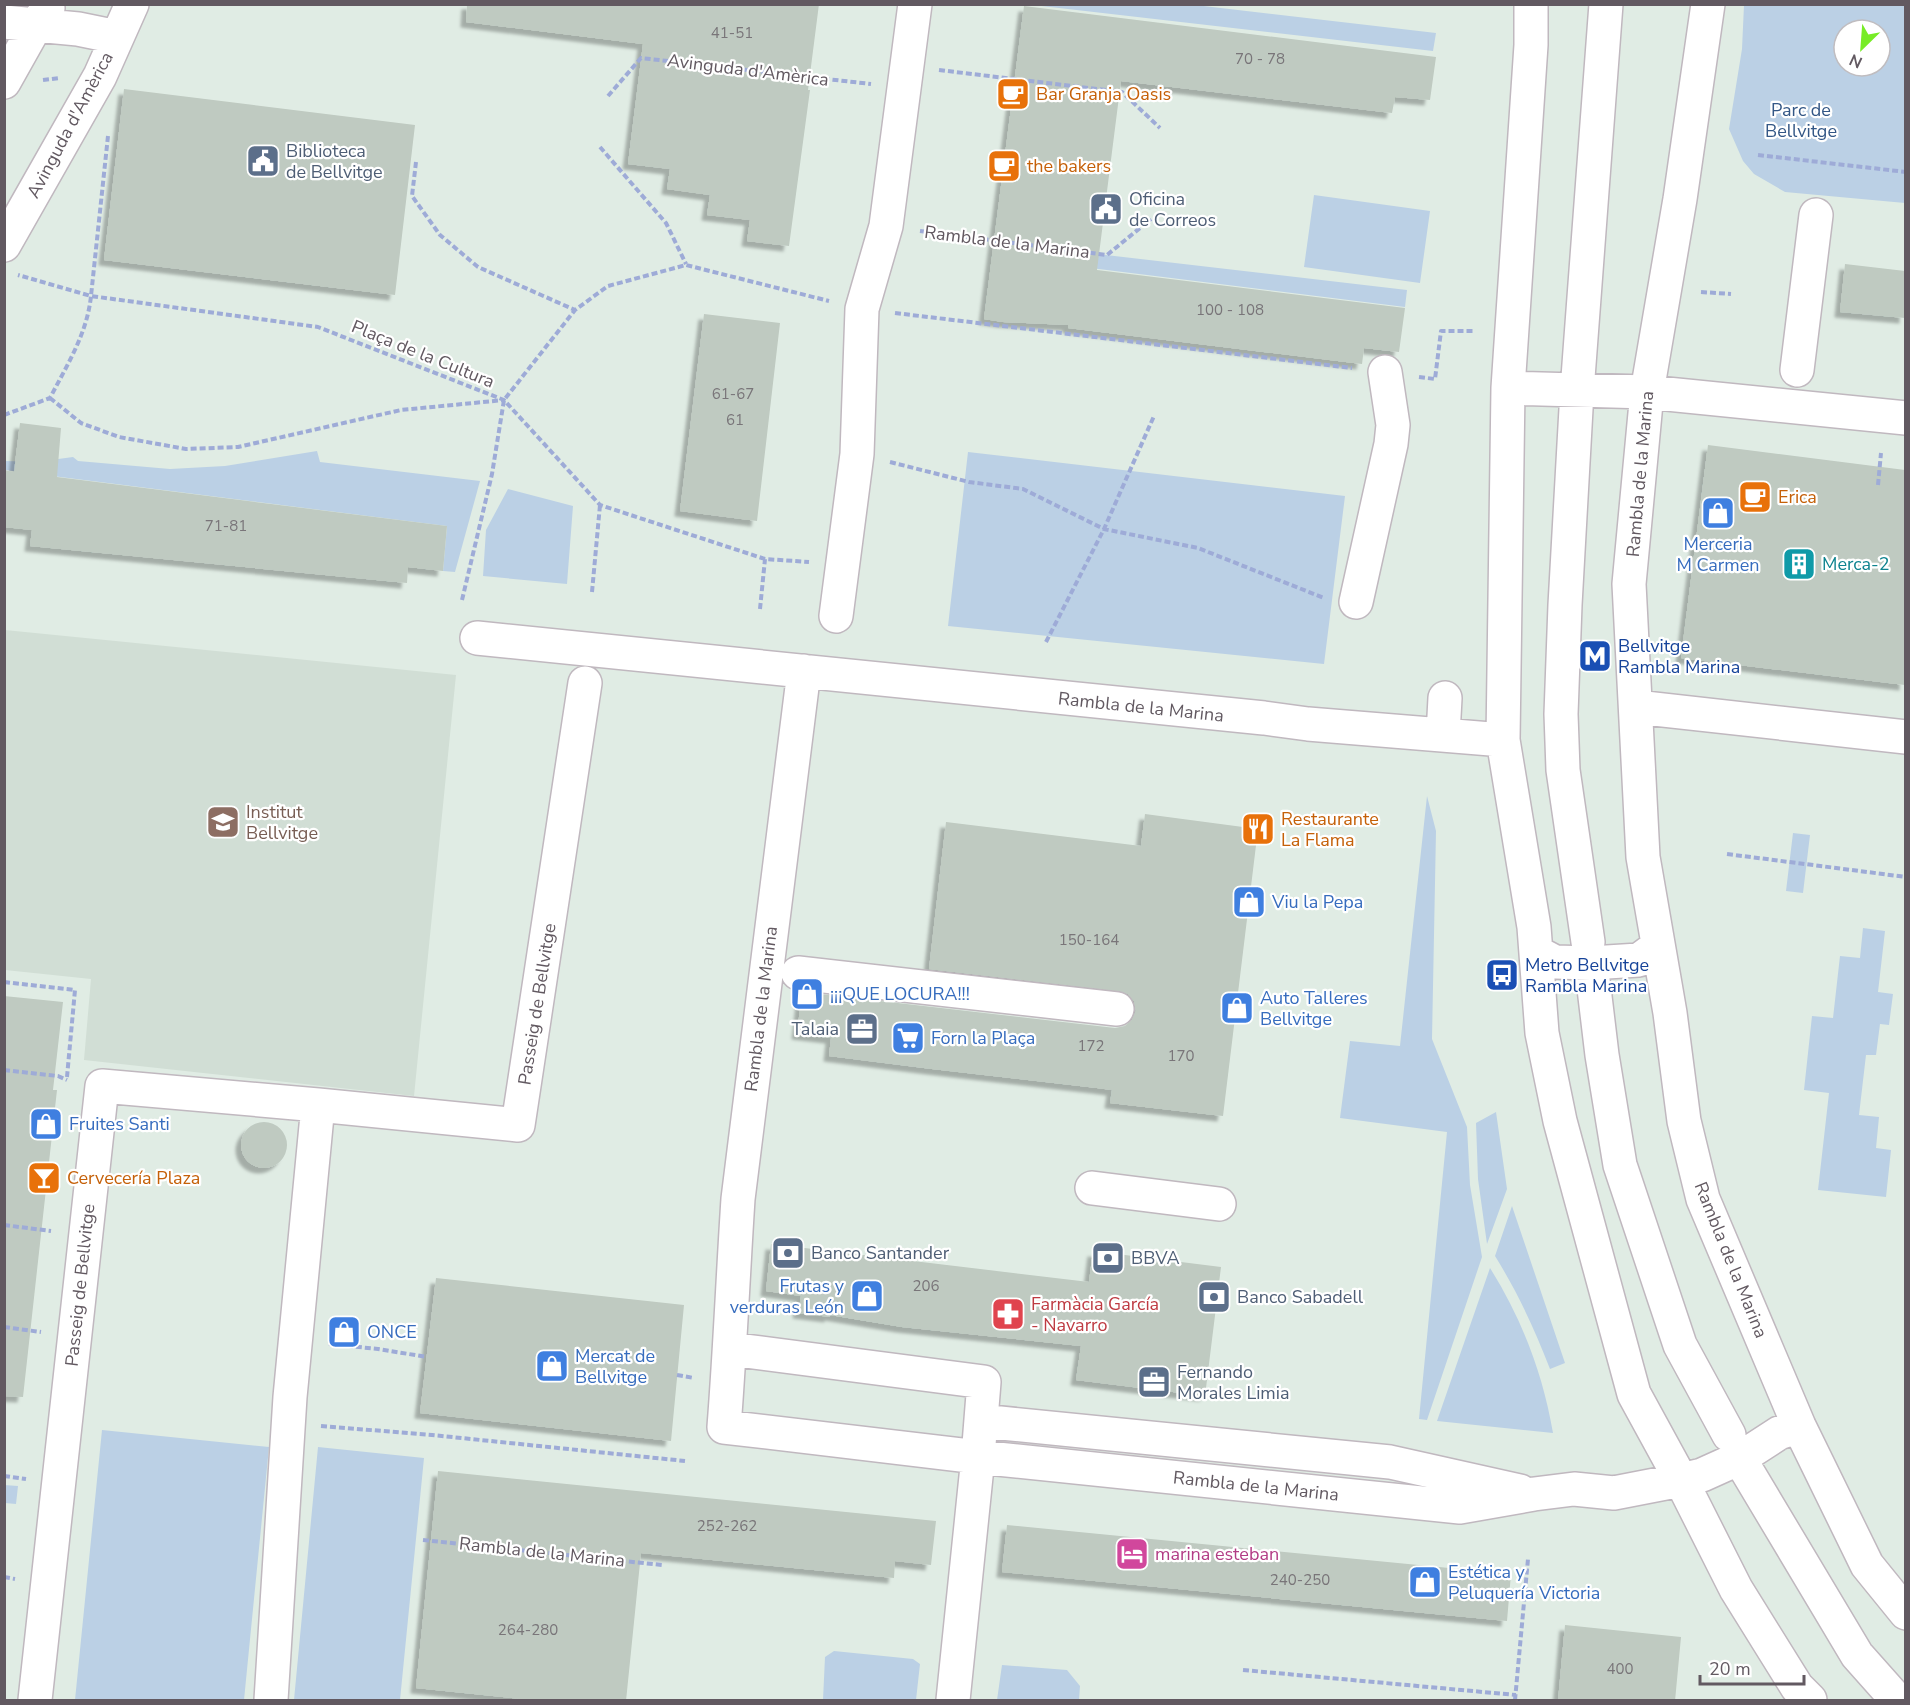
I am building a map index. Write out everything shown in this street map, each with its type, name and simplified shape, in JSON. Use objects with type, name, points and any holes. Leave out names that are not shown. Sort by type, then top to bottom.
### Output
[{"type":"street","name":"Avinguda d'Amèrica","points":[[9,259],[100,76],[132,4]]},
{"type":"street","points":[[836,616],[857,454],[862,309],[886,226],[915,4]]},
{"type":"street","points":[[1531,4],[1531,45],[1509,388],[1503,740],[1534,927],[1542,1033],[1560,1121],[1634,1394],[1741,1598],[1809,1701]]},
{"type":"street","points":[[1588,942],[1563,770],[1561,714],[1577,391],[1606,4]]},
{"type":"street","name":"Rambla de la Marina","points":[[1708,4],[1680,199],[1647,392],[1629,584],[1643,857],[1670,1013],[1684,1121],[1702,1198],[1799,1426],[1867,1565],[1905,1613]]},
{"type":"street","name":"Avinguda d'Amèrica","points":[[4,22],[41,11],[78,28],[117,37]]},
{"type":"street","points":[[20,81],[41,11]]},
{"type":"street","points":[[1797,370],[1816,215]]},
{"type":"street","points":[[1356,602],[1394,425],[1384,372]]},
{"type":"street","points":[[1509,388],[1647,392],[1905,418]]},
{"type":"street","name":"Rambla de la Marina","points":[[477,638],[1308,724],[1503,740]]},
{"type":"street","name":"Rambla de la Marina","points":[[804,671],[738,1199],[724,1427],[978,1457],[1460,1507],[1574,1489],[1614,1494],[1702,1475],[1742,1457],[1779,1433],[1799,1426]]},
{"type":"street","name":"Passeig de Bellvitge","points":[[35,1701],[102,1086],[518,1125],[585,683]]},
{"type":"street","points":[[1443,735],[1445,698]]},
{"type":"street","points":[[1636,707],[1905,737]]},
{"type":"street","points":[[1536,952],[1555,962],[1591,963],[1639,960],[1658,946]]},
{"type":"street","name":"Rambla de la Marina","points":[[798,973],[1117,1009]]},
{"type":"street","points":[[1593,980],[1602,1055],[1620,1165],[1680,1345],[1729,1434]]},
{"type":"street","points":[[271,1701],[288,1424],[318,1105]]},
{"type":"street","points":[[1092,1188],[1219,1204]]},
{"type":"street","points":[[730,1349],[984,1382],[952,1701]]},
{"type":"street","name":"Rambla de la Marina","points":[[981,1421],[1390,1462],[1534,1494]]},
{"type":"street","points":[[1747,1471],[1857,1655],[1897,1701]]},
{"type":"path","name":"Avinguda d'Amèrica","points":[[608,96],[641,58],[906,77]]},
{"type":"path","name":"Avinguda d'Amèrica","points":[[20,81],[66,77]]},
{"type":"path","points":[[906,77],[1122,92],[1160,128]]},
{"type":"path","points":[[600,147],[666,223],[686,264]]},
{"type":"path","points":[[4,415],[51,398],[81,339],[90,313],[106,148]]},
{"type":"path","points":[[1758,155],[1905,172]]},
{"type":"path","points":[[416,162],[412,196],[440,235],[478,267],[575,310]]},
{"type":"path","name":"Rambla de la Marina","points":[[886,226],[1107,255],[1151,219]]},
{"type":"path","name":"Plaça de la Cultura","points":[[9,259],[91,296],[318,327],[504,400],[600,505],[765,559],[843,564]]},
{"type":"path","points":[[462,600],[492,474],[504,400],[575,310],[608,286],[686,264],[862,309],[1435,379],[1441,331],[1475,331]]},
{"type":"path","points":[[1701,292],[1731,294]]},
{"type":"path","points":[[51,398],[81,423],[119,437],[186,449],[238,447],[401,410],[504,400]]},
{"type":"path","points":[[1046,642],[1104,529],[1154,416]]},
{"type":"path","points":[[1878,485],[1881,453]]},
{"type":"path","points":[[857,454],[969,482],[1023,489],[1104,529],[1198,548],[1332,601],[1356,602]]},
{"type":"path","points":[[592,592],[600,505]]},
{"type":"path","points":[[760,609],[765,559]]},
{"type":"path","points":[[1726,854],[1905,877]]},
{"type":"path","points":[[4,982],[75,990],[67,1080],[58,1076],[4,1070]]},
{"type":"path","points":[[4,1225],[86,1235]]},
{"type":"path","points":[[295,1341],[378,1349],[427,1357]]},
{"type":"path","points":[[677,1375],[694,1378]]},
{"type":"path","points":[[288,1424],[432,1435],[685,1461]]},
{"type":"path","name":"Rambla de la Marina","points":[[423,1540],[662,1565]]},
{"type":"path","points":[[1243,1670],[1515,1698],[1528,1559]]},
{"type":"shaded area","name":"Institut Bellvitge","points":[[5,630],[456,675],[414,1096],[84,1060],[91,979],[5,970]]},
{"type":"green space","points":[[1033,5],[1195,5],[1436,33],[1433,51]]},
{"type":"green space","name":"Parc de Bellvitge","points":[[1744,5],[1905,5],[1905,203],[1785,192],[1754,174],[1743,161],[1729,129],[1742,49]]},
{"type":"green space","points":[[1314,195],[1430,211],[1420,283],[1304,267]]},
{"type":"green space","points":[[994,242],[1407,290],[1405,307],[993,256]]},
{"type":"green space","points":[[317,451],[320,462],[480,481],[455,572],[443,571],[447,526],[5,470],[5,461],[36,462],[73,457],[78,461],[170,469],[225,466]]},
{"type":"green space","points":[[968,452],[1345,496],[1324,664],[948,626]]},
{"type":"green space","points":[[508,489],[573,506],[567,584],[483,576],[486,530]]},
{"type":"green space","points":[[1427,796],[1436,831],[1432,1039],[1467,1127],[1470,1185],[1482,1257],[1427,1420],[1419,1419],[1447,1132],[1340,1118],[1350,1041],[1400,1046]]},
{"type":"green space","points":[[1793,833],[1810,835],[1803,893],[1786,891]]},
{"type":"green space","points":[[1863,928],[1885,931],[1878,992],[1893,994],[1889,1025],[1880,1024],[1876,1055],[1866,1055],[1859,1115],[1879,1117],[1876,1148],[1891,1150],[1886,1197],[1818,1190],[1829,1093],[1804,1090],[1812,1016],[1833,1018],[1840,956],[1860,958]]},
{"type":"green space","points":[[1496,1112],[1507,1189],[1487,1244],[1478,1179],[1476,1123]]},
{"type":"green space","points":[[1512,1206],[1565,1363],[1550,1369],[1525,1311],[1495,1256]]},
{"type":"green space","points":[[1490,1268],[1512,1307],[1530,1348],[1549,1411],[1553,1433],[1437,1421]]},
{"type":"green space","points":[[102,1430],[269,1447],[244,1700],[75,1700]]},
{"type":"green space","points":[[318,1447],[424,1458],[400,1700],[294,1700]]},
{"type":"green space","points":[[4,1485],[18,1486],[16,1504],[5,1503]]},
{"type":"green space","points":[[834,1651],[913,1659],[920,1664],[916,1700],[823,1700],[825,1657]]},
{"type":"green space","points":[[1002,1665],[1067,1670],[1080,1686],[1079,1700],[997,1700]]},
{"type":"building","points":[[467,4],[819,4],[789,246],[747,241],[750,220],[707,215],[710,195],[667,189],[670,169],[628,164],[643,44],[466,22]]},
{"type":"building","points":[[1024,6],[1436,57],[1430,100],[1395,97],[1392,113],[1121,81],[1097,270],[1405,308],[1399,352],[1364,348],[1362,364],[1068,328],[1068,325],[984,319]]},
{"type":"building","name":"Biblioteca de Bellvitge","points":[[124,89],[415,125],[395,295],[104,260]]},
{"type":"building","points":[[1845,264],[1905,271],[1905,318],[1840,312]]},
{"type":"building","points":[[704,314],[780,323],[757,521],[680,511]]},
{"type":"building","points":[[20,423],[61,428],[57,477],[447,526],[443,571],[408,567],[407,583],[30,546],[32,530],[4,527],[4,470],[14,472]]},
{"type":"building","name":"Merca-2","points":[[1708,445],[1905,470],[1905,685],[1681,658]]},
{"type":"building","points":[[1145,814],[1258,829],[1223,1116],[1110,1103],[1112,1090],[829,1056],[831,1038],[797,1034],[802,992],[1115,1028],[1125,1026],[1132,1020],[1136,1011],[1134,1001],[1128,994],[1120,991],[929,969],[946,822],[1141,846]]},
{"type":"building","points":[[4,996],[63,1002],[53,1090],[57,1090],[23,1397],[4,1396]]},
{"type":"building","points":[[264,1122],[280,1129],[287,1145],[280,1161],[264,1168],[248,1161],[241,1145],[248,1129]]},
{"type":"building","points":[[771,1244],[1089,1282],[1093,1251],[1221,1267],[1205,1396],[1076,1380],[1081,1346],[902,1327],[830,1315],[830,1317],[798,1313],[801,1296],[766,1291]]},
{"type":"building","name":"Mercat de Bellvitge","points":[[436,1278],[684,1305],[671,1441],[420,1413]]},
{"type":"building","points":[[438,1471],[936,1521],[931,1565],[895,1561],[894,1578],[641,1553],[626,1701],[540,1701],[416,1688]]},
{"type":"building","points":[[1007,1525],[1511,1574],[1507,1621],[1002,1572]]},
{"type":"building","points":[[1565,1625],[1681,1637],[1675,1701],[1558,1701]]},
{"type":"place","name":"Bar Granja Oasis","points":[[1013,94]]},
{"type":"place","name":"Biblioteca de Bellvitge","points":[[263,161]]},
{"type":"place","name":"the bakers","points":[[1004,166]]},
{"type":"place","name":"Oficina de Correos","points":[[1106,209]]},
{"type":"place","name":"Erica","points":[[1755,497]]},
{"type":"place","name":"Merceria M Carmen","points":[[1718,513]]},
{"type":"place","name":"Merca-2","points":[[1799,564]]},
{"type":"place","name":"Bellvitge Rambla Marina","points":[[1595,656]]},
{"type":"place","name":"Institut Bellvitge","points":[[223,822]]},
{"type":"place","name":"Restaurante La Flama","points":[[1258,829]]},
{"type":"place","name":"Viu la Pepa","points":[[1249,902]]},
{"type":"place","name":"Metro Bellvitge Rambla Marina","points":[[1502,975]]},
{"type":"place","name":"¡¡¡QUE LOCURA!!!","points":[[807,994]]},
{"type":"place","name":"Auto Talleres Bellvitge","points":[[1237,1008]]},
{"type":"place","name":"Talaia","points":[[862,1029]]},
{"type":"place","name":"Forn la Plaça","points":[[908,1038]]},
{"type":"place","name":"Fruites Santi","points":[[46,1124]]},
{"type":"place","name":"Cervecería Plaza","points":[[44,1178]]},
{"type":"place","name":"Banco Santander","points":[[788,1253]]},
{"type":"place","name":"BBVA","points":[[1108,1258]]},
{"type":"place","name":"Frutas y verduras León","points":[[867,1296]]},
{"type":"place","name":"Banco Sabadell","points":[[1214,1297]]},
{"type":"place","name":"Farmàcia García - Navarro","points":[[1008,1314]]},
{"type":"place","name":"ONCE","points":[[344,1332]]},
{"type":"place","name":"Mercat de Bellvitge","points":[[552,1366]]},
{"type":"place","name":"Fernando Morales Limia","points":[[1154,1382]]},
{"type":"place","name":"marina esteban","points":[[1132,1554]]},
{"type":"place","name":"Estética y Peluquería Victoria","points":[[1425,1582]]}]
